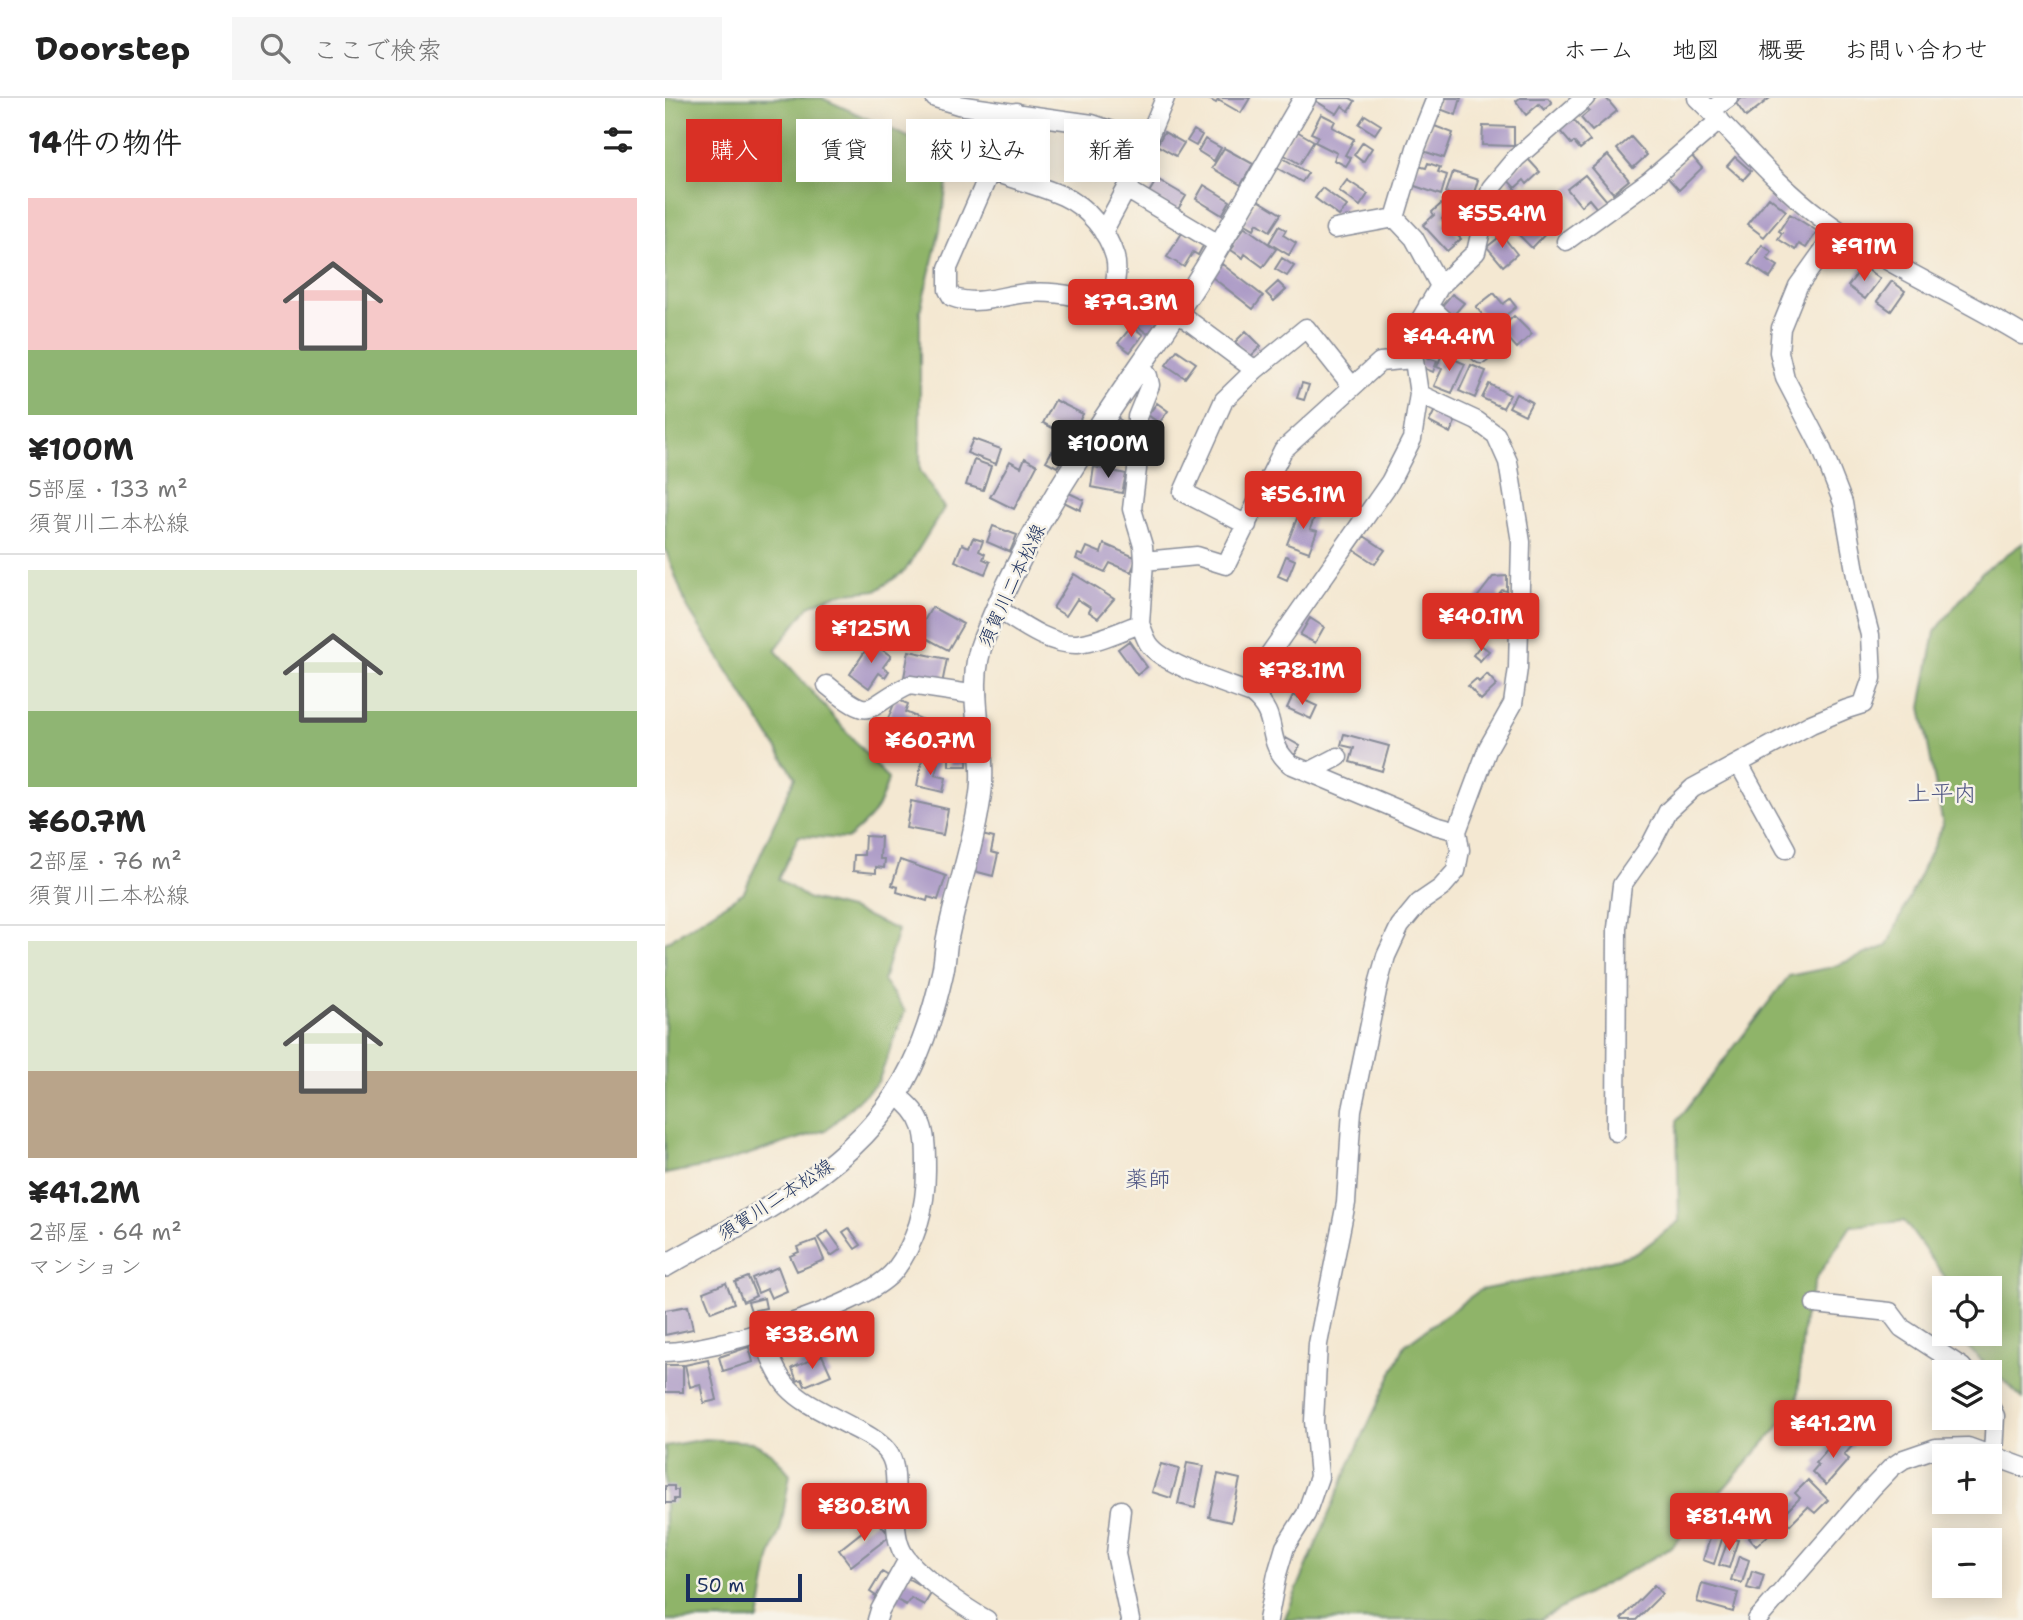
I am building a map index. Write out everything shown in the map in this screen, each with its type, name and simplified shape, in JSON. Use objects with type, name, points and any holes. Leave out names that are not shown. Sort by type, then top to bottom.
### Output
[{"type":"main road","name":"須賀川二本松線","points":[[665,1266],[827,1169],[863,1136],[896,1095],[912,1066],[933,1006],[977,819],[982,765],[977,658],[997,608],[1050,504],[1220,245],[1305,98]]},
{"type":"street","points":[[935,98],[958,105],[1064,120]]},
{"type":"street","points":[[1155,119],[1165,98]]},
{"type":"street","points":[[1395,218],[1416,148],[1436,98]]},
{"type":"street","points":[[1252,694],[1269,655],[1390,482],[1412,439],[1419,394],[1412,347],[1419,323],[1440,286],[1476,251],[1487,197],[1504,171],[1585,98]]},
{"type":"street","points":[[1697,98],[1780,185],[1838,230],[2023,335]]},
{"type":"street","points":[[1566,241],[1649,181],[1715,116],[1728,98]]},
{"type":"street","points":[[1013,119],[1016,112]]},
{"type":"street","points":[[986,182],[948,268],[948,290],[952,297],[978,302],[1026,293],[1059,293],[1096,300],[1116,309],[1116,259],[1103,232],[1080,206],[1065,197],[1022,182]]},
{"type":"street","points":[[1103,232],[1130,182]]},
{"type":"street","points":[[1128,186],[1133,193],[1220,245]]},
{"type":"street","points":[[1335,229],[1395,218]]},
{"type":"street","points":[[1395,218],[1414,239],[1440,286]]},
{"type":"street","points":[[1616,1132],[1617,928],[1622,885],[1651,845],[1668,811],[1693,788],[1811,724],[1863,704],[1872,678],[1870,635],[1859,593],[1843,503],[1821,447],[1785,378],[1779,352],[1781,328],[1798,286],[1838,230]]},
{"type":"street","points":[[1428,305],[1481,354]]},
{"type":"street","points":[[1177,312],[1255,370]]},
{"type":"street","points":[[1247,525],[1183,492],[1224,400],[1306,328],[1352,386]]},
{"type":"street","points":[[1144,561],[1197,556],[1226,565],[1283,450],[1380,362],[1413,359]]},
{"type":"street","points":[[1140,365],[1148,376],[1150,385],[1137,417],[1137,470],[1132,509],[1144,561],[1140,624],[1149,645],[1182,666],[1252,694],[1263,703],[1270,716],[1273,741],[1290,764],[1435,825],[1457,831]]},
{"type":"street","points":[[1268,1620],[1277,1574],[1286,1547],[1306,1514],[1319,1477],[1314,1421],[1318,1344],[1346,1203],[1352,1111],[1379,981],[1386,956],[1400,926],[1419,903],[1441,888],[1456,871],[1460,850],[1457,831],[1488,748],[1513,704],[1518,668],[1521,542],[1508,461],[1496,435],[1477,421],[1419,394]]},
{"type":"street","points":[[997,608],[1036,632],[1074,644],[1089,642],[1140,624]]},
{"type":"street","points":[[827,685],[846,701],[862,709],[871,709],[910,685],[977,695]]},
{"type":"street","points":[[1309,772],[1338,757]]},
{"type":"street","points":[[1738,764],[1786,849]]},
{"type":"street","points":[[665,1352],[705,1348],[808,1317],[874,1288],[893,1272],[909,1247],[923,1207],[926,1151],[922,1122],[910,1105],[896,1095]]},
{"type":"street","points":[[1815,1304],[1889,1312],[1902,1328],[1951,1360]]},
{"type":"street","points":[[764,1331],[770,1359],[792,1394],[870,1436],[885,1448],[892,1458],[895,1477],[897,1536],[907,1560],[979,1618]]},
{"type":"street","points":[[1757,1620],[1892,1468],[1921,1452],[1932,1450]]},
{"type":"street","points":[[2002,1459],[2023,1467]]},
{"type":"street","points":[[1121,1510],[1116,1554],[1130,1620]]},
{"type":"street","points":[[877,1620],[907,1560]]},
{"type":"green space","points":[[665,98],[822,98],[868,119],[796,119],[796,182],[892,182],[892,130],[906,136],[906,182],[947,182],[940,230],[920,311],[920,470],[944,508],[905,571],[877,590],[837,594],[809,606],[775,650],[888,779],[873,814],[847,839],[799,836],[778,879],[809,899],[853,910],[898,930],[883,980],[905,1011],[878,1082],[826,1130],[718,1164],[665,1174],[665,943],[744,892],[795,777],[687,607],[665,548]]},
{"type":"green space","points":[[2023,543],[2023,1399],[2002,1379],[2002,1360],[1981,1360],[1966,1346],[2002,1346],[2002,1276],[1944,1276],[1904,1221],[1851,1226],[1816,1279],[1804,1319],[1797,1406],[1671,1548],[1540,1620],[1284,1620],[1353,1457],[1405,1345],[1480,1290],[1556,1275],[1637,1253],[1679,1221],[1677,1121],[1789,976],[1832,967],[1887,946],[1943,825],[1921,707],[1935,632],[1982,572]]},
{"type":"green space","points":[[705,1439],[752,1442],[772,1453],[790,1474],[781,1527],[770,1559],[759,1620],[665,1620],[665,1446]]},
{"type":"building","points":[[1207,98],[1250,98],[1241,113],[1218,100],[1216,103]]},
{"type":"building","points":[[1311,98],[1350,98],[1355,101],[1349,111],[1342,106],[1337,114]]},
{"type":"building","points":[[1441,98],[1461,98],[1456,115],[1437,108]]},
{"type":"building","points":[[1520,98],[1548,98],[1552,103],[1544,110],[1539,104],[1526,115],[1516,101]]},
{"type":"building","points":[[1598,98],[1606,98],[1617,111],[1592,131],[1581,118],[1589,111],[1586,108]]},
{"type":"building","points":[[1742,98],[1770,98],[1746,117],[1736,103]]},
{"type":"building","points":[[1321,114],[1335,121],[1332,127],[1354,139],[1345,155],[1351,158],[1346,166],[1334,160],[1337,153],[1315,142],[1318,136],[1311,133]]},
{"type":"building","points":[[1365,115],[1381,125],[1375,134],[1359,124]]},
{"type":"building","points":[[1573,119],[1590,141],[1580,149],[1574,142],[1571,144],[1559,130]]},
{"type":"building","points":[[1432,125],[1453,133],[1444,158],[1423,151]]},
{"type":"building","points":[[1483,126],[1514,127],[1514,146],[1482,145]]},
{"type":"building","points":[[1194,130],[1202,135],[1196,146],[1187,141]]},
{"type":"building","points":[[1295,130],[1314,141],[1300,164],[1281,153]]},
{"type":"building","points":[[1164,132],[1184,143],[1176,156],[1160,147]]},
{"type":"building","points":[[1631,137],[1647,155],[1633,168],[1617,149]]},
{"type":"building","points":[[1205,139],[1221,148],[1214,161],[1198,151]]},
{"type":"building","points":[[1363,142],[1372,148],[1363,162],[1354,155]]},
{"type":"building","points":[[1224,148],[1253,164],[1241,185],[1212,168]]},
{"type":"building","points":[[1608,155],[1629,180],[1613,193],[1592,168]]},
{"type":"building","points":[[1691,155],[1702,168],[1679,190],[1667,177]]},
{"type":"building","points":[[1281,157],[1308,173],[1302,182],[1275,167]]},
{"type":"building","points":[[1735,157],[1751,171],[1743,180],[1727,166]]},
{"type":"building","points":[[1528,159],[1540,172],[1527,184],[1524,180],[1515,188],[1506,178]]},
{"type":"building","points":[[1428,163],[1440,167],[1438,172],[1447,175],[1441,195],[1412,185],[1418,166],[1426,168]]},
{"type":"building","points":[[1453,172],[1478,180],[1471,202],[1446,193]]},
{"type":"building","points":[[1585,175],[1608,202],[1598,210],[1589,199],[1581,206],[1567,189]]},
{"type":"building","points":[[1347,180],[1368,194],[1360,206],[1339,191]]},
{"type":"building","points":[[1160,181],[1186,196],[1177,211],[1148,194],[1155,182]]},
{"type":"building","points":[[1204,185],[1230,201],[1222,215],[1196,199]]},
{"type":"building","points":[[1322,188],[1347,206],[1339,216],[1315,198]]},
{"type":"building","points":[[1769,197],[1786,211],[1764,237],[1747,224]]},
{"type":"building","points":[[1258,200],[1281,214],[1270,231],[1257,223],[1254,229],[1244,223]]},
{"type":"building","points":[[1441,204],[1449,212],[1442,219],[1461,239],[1447,251],[1423,225]]},
{"type":"building","points":[[1498,206],[1508,215],[1500,224],[1490,215]]},
{"type":"building","points":[[1541,207],[1554,220],[1546,227],[1549,230],[1532,248],[1516,232]]},
{"type":"building","points":[[1790,214],[1817,231],[1806,248],[1799,244],[1796,250],[1778,239],[1782,233],[1779,231]]},
{"type":"building","points":[[1279,226],[1286,230],[1283,235],[1296,243],[1289,255],[1269,243]]},
{"type":"building","points":[[1245,227],[1276,249],[1263,267],[1245,254],[1243,258],[1231,250],[1234,246],[1232,244]]},
{"type":"building","points":[[1182,233],[1203,246],[1198,255],[1193,252],[1184,267],[1167,257]]},
{"type":"building","points":[[1502,235],[1517,254],[1503,266],[1487,247]]},
{"type":"building","points":[[1762,245],[1772,252],[1767,259],[1778,266],[1770,278],[1749,264]]},
{"type":"building","points":[[1282,258],[1294,266],[1287,276],[1275,269]]},
{"type":"building","points":[[1222,264],[1263,296],[1253,309],[1212,277]]},
{"type":"building","points":[[1863,266],[1880,279],[1865,299],[1848,286]]},
{"type":"building","points":[[1892,281],[1905,291],[1891,311],[1877,301]]},
{"type":"building","points":[[1278,282],[1286,290],[1274,301],[1266,293]]},
{"type":"building","points":[[1494,293],[1503,304],[1510,299],[1516,307],[1492,326],[1476,307]]},
{"type":"building","points":[[1452,294],[1464,303],[1452,317],[1441,307]]},
{"type":"building","points":[[1152,298],[1167,309],[1148,334],[1133,323]]},
{"type":"building","points":[[1514,316],[1532,334],[1517,348],[1500,329]]},
{"type":"building","points":[[1429,322],[1447,332],[1444,336],[1451,340],[1444,352],[1420,338]]},
{"type":"building","points":[[1132,326],[1143,335],[1130,352],[1118,343]]},
{"type":"building","points":[[1246,331],[1261,346],[1250,357],[1235,342]]},
{"type":"building","points":[[1177,350],[1196,363],[1185,378],[1166,365]]},
{"type":"building","points":[[1442,354],[1465,364],[1452,393],[1434,386],[1442,369],[1437,367]]},
{"type":"building","points":[[1423,356],[1437,361],[1433,372],[1419,366]]},
{"type":"building","points":[[1471,365],[1486,371],[1475,398],[1459,391]]},
{"type":"building","points":[[1302,383],[1309,385],[1304,400],[1297,398]]},
{"type":"building","points":[[1489,384],[1510,395],[1503,408],[1482,398]]},
{"type":"building","points":[[1516,394],[1532,402],[1525,415],[1509,407]]},
{"type":"building","points":[[1055,400],[1083,414],[1070,437],[1043,423]]},
{"type":"building","points":[[1157,403],[1168,411],[1159,423],[1148,415]]},
{"type":"building","points":[[1435,410],[1456,420],[1450,433],[1429,422]]},
{"type":"building","points":[[1116,417],[1131,427],[1116,449],[1101,440]]},
{"type":"building","points":[[1144,426],[1162,430],[1159,442],[1141,438]]},
{"type":"building","points":[[973,439],[1001,449],[996,464],[967,453]]},
{"type":"building","points":[[1099,442],[1117,455],[1108,467],[1090,454]]},
{"type":"building","points":[[1052,451],[1063,458],[1057,467],[1046,461]]},
{"type":"building","points":[[1025,458],[1037,465],[1014,509],[990,497],[1010,461],[1021,467]]},
{"type":"building","points":[[974,460],[991,466],[983,490],[966,485]]},
{"type":"building","points":[[1094,467],[1126,474],[1122,493],[1091,487]]},
{"type":"building","points":[[1069,493],[1084,500],[1080,510],[1064,502]]},
{"type":"building","points":[[1301,508],[1316,513],[1310,529],[1317,531],[1309,552],[1287,544]]},
{"type":"building","points":[[993,526],[1017,535],[1010,552],[987,542]]},
{"type":"building","points":[[1364,536],[1385,550],[1375,564],[1354,550]]},
{"type":"building","points":[[973,538],[983,541],[979,551],[985,554],[983,559],[990,562],[985,574],[955,561],[962,544],[969,547]]},
{"type":"building","points":[[1104,544],[1137,558],[1131,572],[1110,563],[1105,572],[1076,559],[1078,554],[1083,556],[1087,547],[1101,553]]},
{"type":"building","points":[[1286,556],[1295,560],[1287,580],[1278,576]]},
{"type":"building","points":[[1074,574],[1114,599],[1098,618],[1089,612],[1091,608],[1077,599],[1066,616],[1053,608]]},
{"type":"building","points":[[1507,576],[1507,591],[1502,590],[1498,595],[1502,601],[1482,627],[1465,613],[1493,577]]},
{"type":"building","points":[[932,607],[963,624],[948,650],[917,633]]},
{"type":"building","points":[[1310,618],[1324,627],[1315,643],[1300,635]]},
{"type":"building","points":[[1129,641],[1147,667],[1137,675],[1118,649]]},
{"type":"building","points":[[871,642],[891,656],[883,667],[889,671],[885,677],[879,673],[869,688],[850,674]]},
{"type":"building","points":[[1481,645],[1489,651],[1480,661],[1473,655]]},
{"type":"building","points":[[909,651],[947,659],[942,684],[904,677]]},
{"type":"building","points":[[1487,674],[1497,685],[1481,700],[1468,686],[1476,679],[1479,682]]},
{"type":"building","points":[[1293,695],[1317,706],[1311,719],[1287,708]]},
{"type":"building","points":[[896,699],[908,704],[905,712],[928,722],[922,741],[885,726]]},
{"type":"building","points":[[938,725],[949,725],[949,739],[938,739]]},
{"type":"building","points":[[1344,734],[1389,746],[1382,771],[1350,762],[1354,748],[1341,745]]},
{"type":"building","points":[[1286,738],[1300,746],[1295,755],[1281,748]]},
{"type":"building","points":[[949,750],[967,750],[967,766],[949,766]]},
{"type":"building","points":[[922,759],[938,762],[935,775],[946,778],[943,792],[917,786]]},
{"type":"building","points":[[911,801],[948,809],[943,835],[906,828]]},
{"type":"building","points":[[982,835],[994,838],[991,852],[998,854],[993,876],[974,871]]},
{"type":"building","points":[[865,836],[881,837],[880,859],[885,859],[884,868],[876,867],[876,873],[853,871],[854,855],[864,855]]},
{"type":"building","points":[[900,860],[946,876],[938,900],[928,897],[927,901],[897,892],[898,887],[892,885]]},
{"type":"building","points":[[849,1228],[861,1245],[855,1249],[843,1232]]},
{"type":"building","points":[[828,1231],[841,1249],[831,1256],[818,1238]]},
{"type":"building","points":[[816,1240],[824,1260],[797,1271],[790,1256],[799,1252],[797,1247]]},
{"type":"building","points":[[778,1267],[787,1291],[771,1298],[767,1289],[758,1293],[752,1278]]},
{"type":"building","points":[[748,1277],[756,1296],[743,1302],[735,1282]]},
{"type":"building","points":[[726,1283],[734,1303],[711,1312],[703,1292]]},
{"type":"building","points":[[764,1298],[766,1308],[751,1311],[748,1302]]},
{"type":"building","points":[[688,1306],[693,1329],[665,1335],[665,1310]]},
{"type":"building","points":[[749,1347],[753,1362],[723,1371],[719,1357]]},
{"type":"building","points":[[822,1355],[831,1375],[805,1386],[802,1379],[797,1381],[792,1368]]},
{"type":"building","points":[[708,1360],[717,1400],[704,1403],[700,1384],[690,1387],[685,1365]]},
{"type":"building","points":[[665,1365],[683,1365],[683,1392],[665,1392]]},
{"type":"building","points":[[1845,1436],[1854,1444],[1844,1455],[1849,1459],[1826,1485],[1812,1472],[1818,1465],[1815,1463],[1837,1438],[1841,1441]]},
{"type":"building","points":[[1187,1463],[1204,1466],[1195,1508],[1178,1504]]},
{"type":"building","points":[[1161,1464],[1179,1469],[1171,1498],[1152,1492]]},
{"type":"building","points":[[1218,1474],[1240,1479],[1231,1522],[1209,1517]]},
{"type":"building","points":[[1808,1480],[1828,1500],[1815,1513],[1808,1507],[1790,1525],[1782,1516],[1800,1498],[1795,1493]]},
{"type":"building","points":[[665,1486],[674,1486],[674,1490],[678,1490],[678,1499],[674,1499],[674,1503],[665,1503]]},
{"type":"building","points":[[877,1520],[890,1536],[851,1566],[839,1550]]},
{"type":"building","points":[[1715,1523],[1726,1527],[1714,1564],[1703,1560]]},
{"type":"building","points":[[1762,1526],[1770,1534],[1756,1546],[1749,1538]]},
{"type":"building","points":[[1729,1538],[1738,1540],[1729,1568],[1719,1565]]},
{"type":"building","points":[[1739,1556],[1749,1560],[1742,1583],[1731,1580]]},
{"type":"building","points":[[1752,1571],[1764,1575],[1759,1591],[1747,1588]]},
{"type":"building","points":[[882,1572],[892,1578],[879,1598],[870,1592]]},
{"type":"building","points":[[907,1578],[932,1592],[924,1605],[911,1598],[906,1605],[895,1599]]},
{"type":"building","points":[[1702,1583],[1738,1593],[1733,1612],[1697,1602]]},
{"type":"building","points":[[1654,1585],[1662,1594],[1636,1620],[1622,1620],[1621,1619]]},
{"type":"district","name":"上平内","points":[[1942,793]]},
{"type":"district","name":"薬師","points":[[1148,1179]]}]
